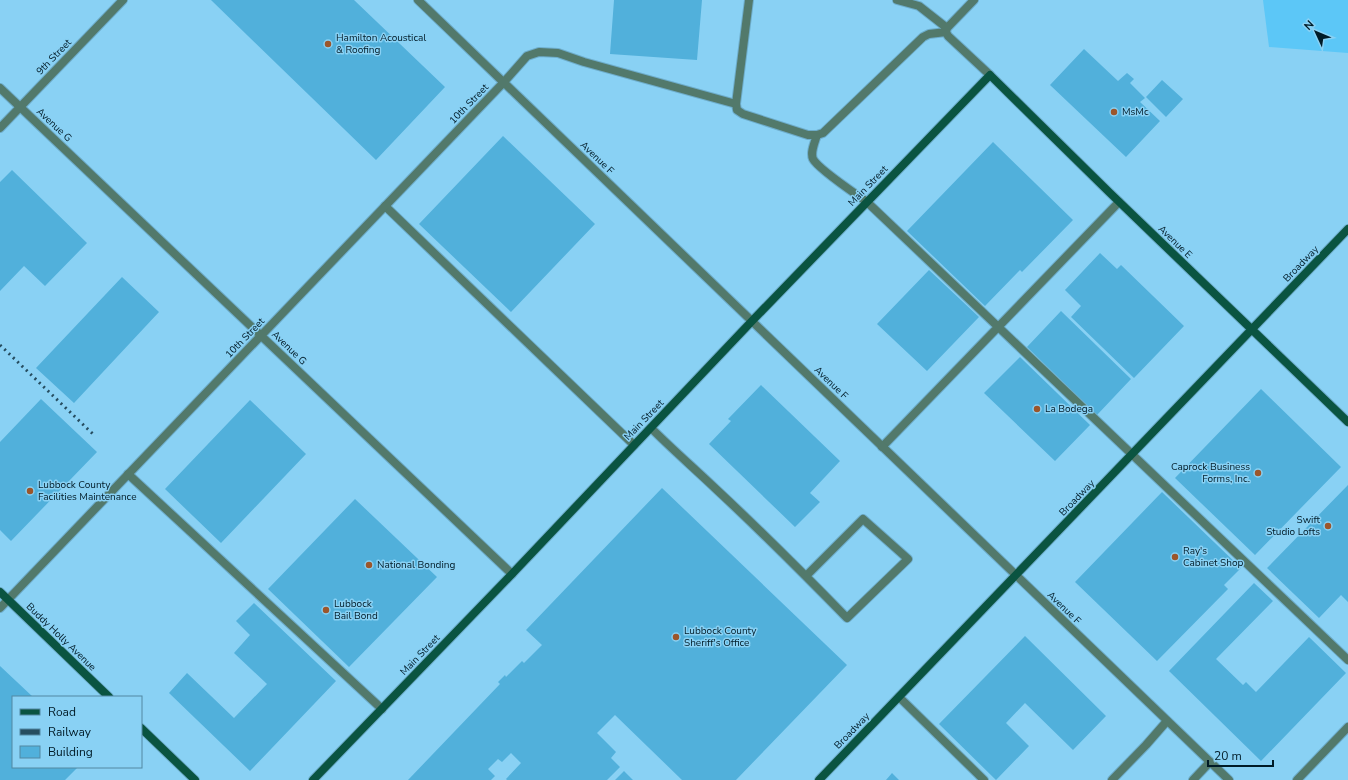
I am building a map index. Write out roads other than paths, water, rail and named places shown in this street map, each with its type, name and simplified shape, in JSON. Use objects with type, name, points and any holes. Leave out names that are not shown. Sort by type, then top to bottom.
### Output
[{"type":"street","name":"9th Street","points":[[0,128],[123,0]]},
{"type":"street","name":"Avenue F","points":[[418,0],[1229,780]]},
{"type":"street","points":[[749,0],[736,104],[737,110],[743,114],[808,135],[817,135],[823,132],[923,37],[947,30],[974,0]]},
{"type":"street","points":[[897,0],[919,6],[947,30],[948,36],[990,75]]},
{"type":"street","name":"10th Street","points":[[0,608],[504,82],[527,56],[539,52],[558,53],[584,62],[736,104]]},
{"type":"street","name":"Avenue E","points":[[990,75],[1119,202],[1348,422]]},
{"type":"street","name":"Main Street","points":[[313,780],[512,574],[752,321],[990,75]]},
{"type":"street","name":"Avenue G","points":[[0,88],[262,335],[512,574]]},
{"type":"street","points":[[817,135],[812,149],[813,159],[824,170],[867,202],[1348,660]]},
{"type":"street","points":[[882,446],[1119,202]]},
{"type":"street","points":[[385,206],[634,445]]},
{"type":"street","name":"Broadway","points":[[819,780],[1348,229]]},
{"type":"street","points":[[651,428],[806,576],[847,618],[908,559],[863,519],[806,576]]},
{"type":"street","points":[[128,474],[382,709]]},
{"type":"street","name":"Buddy Holly Avenue","points":[[0,592],[108,696]]},
{"type":"street","points":[[898,697],[984,780]]},
{"type":"street","points":[[1112,780],[1167,721]]},
{"type":"street","points":[[1297,780],[1348,727]]},
{"type":"street","points":[[142,729],[195,780]]},
{"type":"street","points":[[1193,780],[1210,762]]},
{"type":"railway","points":[[0,345],[94,435]]},
{"type":"place","name":"Hamilton Acoustical & Roofing","points":[[328,44]]},
{"type":"place","name":"MsMc","points":[[1114,112]]},
{"type":"place","name":"La Bodega","points":[[1037,409]]},
{"type":"place","name":"Caprock Business Forms, Inc.","points":[[1258,473]]},
{"type":"place","name":"Lubbock County Facilities Maintenance","points":[[30,491]]},
{"type":"place","name":"Swift Studio Lofts","points":[[1328,526]]},
{"type":"place","name":"Ray's Cabinet Shop","points":[[1175,557]]},
{"type":"place","name":"National Bonding","points":[[369,565]]},
{"type":"place","name":"Lubbock Bail Bond","points":[[326,610]]},
{"type":"place","name":"Lubbock County Sheriff's Office","points":[[676,637]]}]
